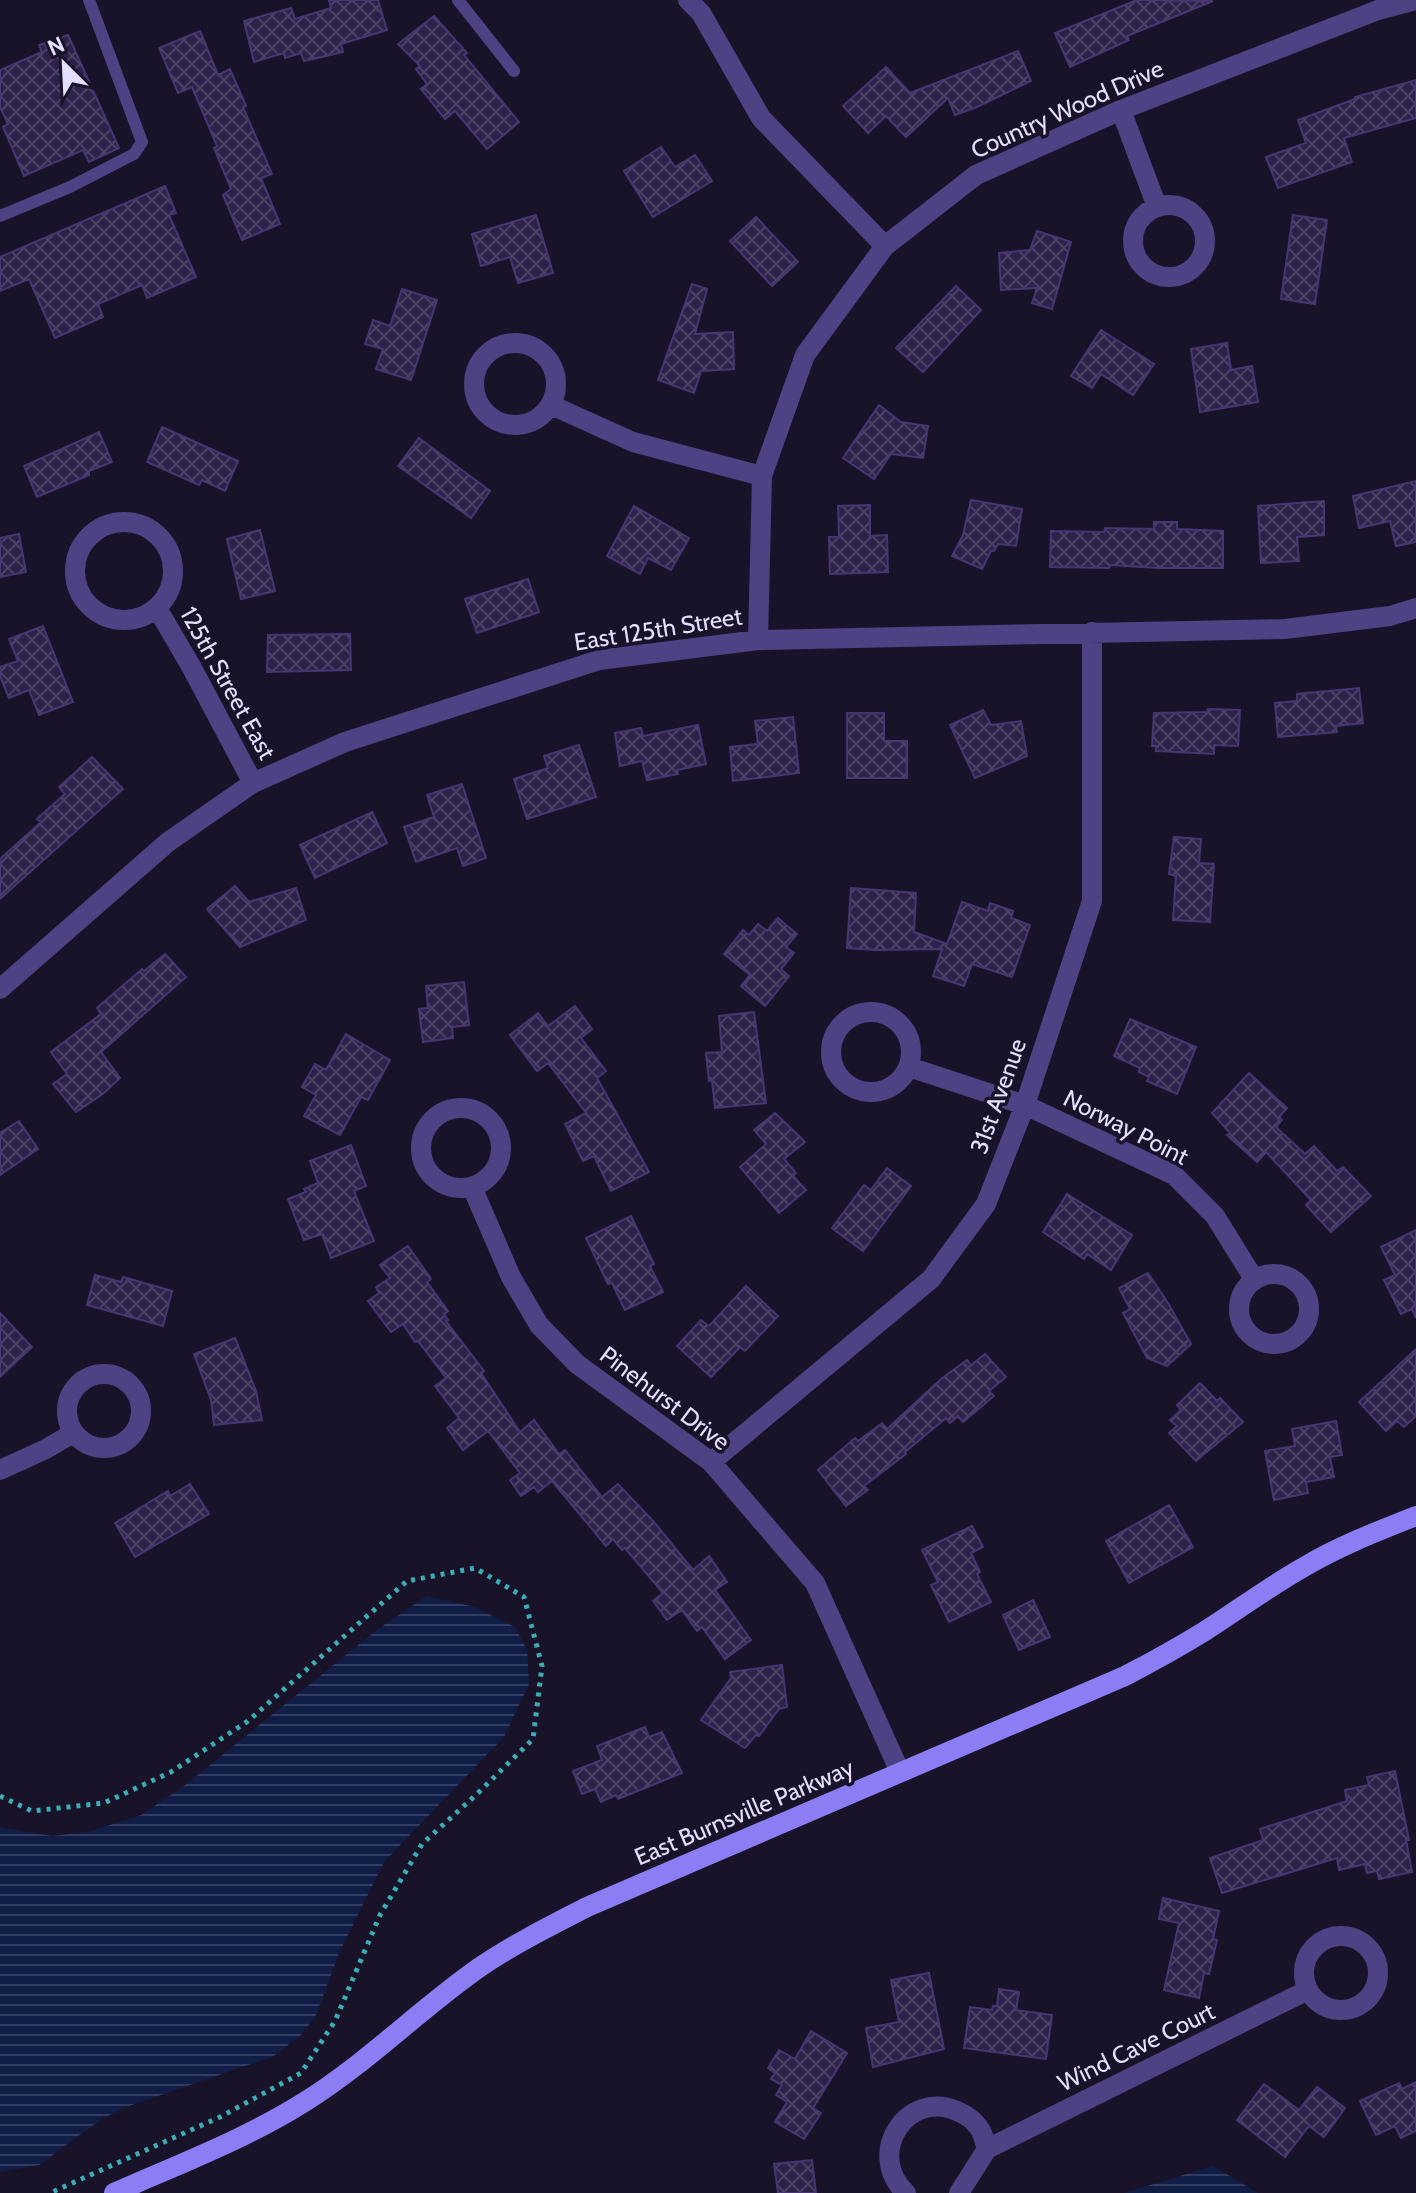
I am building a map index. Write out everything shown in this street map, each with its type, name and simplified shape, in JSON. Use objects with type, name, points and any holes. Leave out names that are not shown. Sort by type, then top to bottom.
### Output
[{"type":"street","points":[[688,0],[701,13],[761,118],[885,246]]},
{"type":"street","name":"Country Wood Drive","points":[[758,640],[762,476],[805,355],[885,246],[976,175],[1121,110],[1378,10],[1416,0]]},
{"type":"street","points":[[1121,110],[1157,207]]},
{"type":"street","points":[[521,343],[536,348],[549,359],[556,373],[556,390],[551,405],[540,417],[525,424],[509,425],[494,420],[482,409],[475,394],[474,378],[479,363],[490,351],[505,344],[521,343]]},
{"type":"street","points":[[551,405],[633,442],[762,476]]},
{"type":"street","name":"125th Street East","points":[[128,522],[147,527],[162,538],[171,555],[174,574],[169,592],[157,608],[140,617],[121,620],[102,614],[87,603],[78,586],[75,567],[80,549],[92,533],[109,524],[128,522]]},
{"type":"street","name":"125th Street East","points":[[157,608],[253,783]]},
{"type":"street","name":"East 125th Street","points":[[0,989],[168,842],[253,783],[345,742],[599,660],[758,640],[1285,629],[1390,616],[1416,608]]},
{"type":"street","name":"31st Avenue","points":[[711,1462],[931,1279],[986,1204],[1025,1105],[1092,901],[1092,632]]},
{"type":"street","points":[[870,1012],[886,1014],[899,1023],[908,1036],[911,1051],[909,1067],[900,1080],[887,1089],[871,1092],[856,1090],[842,1081],[834,1068],[830,1053],[833,1037],[842,1023],[855,1015],[870,1012]]},
{"type":"street","name":"Norway Point","points":[[909,1067],[1025,1105],[1174,1175],[1215,1216],[1254,1279]]},
{"type":"street","points":[[464,1107],[480,1112],[492,1121],[500,1136],[502,1152],[497,1167],[487,1179],[472,1187],[457,1188],[441,1184],[429,1174],[421,1160],[420,1144],[424,1129],[435,1116],[449,1109],[464,1107]]},
{"type":"street","name":"Pinehurst Drive","points":[[472,1187],[511,1277],[539,1325],[577,1364],[711,1462],[815,1583],[900,1772]]},
{"type":"street","points":[[0,1470],[73,1433]]},
{"type":"street","name":"East Burnsville Parkway","points":[[114,2193],[259,2128],[306,2101],[345,2075],[480,1967],[529,1937],[587,1907],[1125,1676],[1164,1656],[1307,1564],[1416,1516]]},
{"type":"street","name":"Wind Cave Court","points":[[987,2149],[1308,1990]]},
{"type":"street","points":[[906,2193],[898,2186],[890,2168],[889,2148],[896,2129],[911,2115],[929,2107],[949,2108],[967,2116],[980,2131],[987,2149],[959,2193]]},
{"type":"lane","points":[[0,216],[70,187],[134,154],[142,142],[89,0]]},
{"type":"lane","points":[[458,0],[514,71]]},
{"type":"path","points":[[0,1796],[32,1811],[104,1803],[171,1772],[248,1721],[407,1581],[475,1568],[524,1597],[542,1666],[533,1739],[422,1844],[380,1915],[335,2021],[301,2073],[220,2117],[50,2193]]},
{"type":"water","points":[[427,1596],[475,1607],[515,1627],[527,1650],[529,1684],[504,1737],[384,1862],[340,1951],[315,2017],[301,2035],[274,2056],[129,2106],[103,2118],[39,2165],[0,2172],[0,1827],[52,1836],[88,1832],[141,1815],[184,1786],[378,1629]]},
{"type":"water","points":[[1213,2166],[1258,2193],[1124,2193]]},
{"type":"building","points":[[329,0],[378,0],[387,30],[341,44],[343,52],[304,61],[301,53],[285,58],[284,53],[254,62],[244,21],[291,8],[295,19],[331,8]]},
{"type":"building","points":[[1137,0],[1213,1],[1127,36],[1129,40],[1070,67],[1055,33]]},
{"type":"building","points":[[434,16],[467,53],[464,55],[519,122],[487,149],[455,111],[445,119],[421,89],[427,84],[416,69],[420,66],[398,44]]},
{"type":"building","points":[[200,31],[218,75],[230,69],[272,174],[261,178],[280,224],[242,240],[223,195],[231,189],[214,148],[217,146],[192,87],[178,93],[159,48]]},
{"type":"building","points":[[68,35],[119,148],[89,162],[83,150],[24,176],[3,127],[8,124],[0,107],[0,70],[42,52],[39,45]]},
{"type":"building","points":[[1018,51],[1031,81],[955,115],[948,98],[906,137],[886,116],[868,133],[843,106],[886,67],[910,93]]},
{"type":"building","points":[[1416,80],[1416,118],[1344,138],[1352,162],[1278,188],[1266,157],[1306,143],[1298,120],[1355,97]]},
{"type":"building","points":[[661,147],[675,167],[695,155],[712,181],[653,217],[624,171]]},
{"type":"building","points":[[165,186],[176,213],[169,215],[196,277],[147,298],[142,285],[98,304],[103,317],[55,338],[29,279],[0,291],[0,257]]},
{"type":"building","points":[[536,215],[553,273],[518,283],[510,257],[481,266],[472,234]]},
{"type":"building","points":[[1293,215],[1327,220],[1315,304],[1281,299]]},
{"type":"building","points":[[756,217],[798,262],[772,286],[730,241]]},
{"type":"building","points":[[1037,231],[1071,242],[1052,309],[1032,303],[1037,288],[1001,290],[999,253],[1030,250]]},
{"type":"building","points":[[692,284],[707,289],[695,334],[733,332],[734,369],[701,371],[694,393],[658,380]]},
{"type":"building","points":[[956,286],[981,310],[923,372],[896,348]]},
{"type":"building","points":[[402,289],[437,300],[411,380],[376,369],[383,349],[365,344],[373,320],[390,326]]},
{"type":"building","points":[[1101,330],[1154,364],[1133,395],[1101,374],[1092,388],[1071,376]]},
{"type":"building","points":[[1227,343],[1231,370],[1252,366],[1258,402],[1200,412],[1191,349]]},
{"type":"building","points":[[879,405],[901,422],[928,426],[923,458],[891,454],[874,479],[843,458]]},
{"type":"building","points":[[162,427],[238,461],[225,491],[202,480],[199,485],[147,462]]},
{"type":"building","points":[[99,432],[112,462],[37,497],[24,466]]},
{"type":"building","points":[[419,438],[490,491],[471,518],[398,466]]},
{"type":"building","points":[[1416,481],[1416,542],[1396,546],[1390,521],[1359,528],[1353,496]]},
{"type":"building","points":[[971,500],[1022,509],[1016,546],[998,544],[982,569],[952,556],[963,535]]},
{"type":"building","points":[[1324,501],[1324,535],[1297,537],[1299,561],[1261,563],[1258,506]]},
{"type":"building","points":[[870,505],[870,536],[887,535],[888,572],[830,574],[829,537],[839,537],[838,506]]},
{"type":"building","points":[[634,506],[689,538],[671,570],[648,558],[640,574],[607,556]]},
{"type":"building","points":[[1154,522],[1177,522],[1177,529],[1223,531],[1223,568],[1050,567],[1051,531],[1154,529]]},
{"type":"building","points":[[260,530],[275,591],[241,599],[227,539]]},
{"type":"building","points":[[19,534],[26,572],[0,577],[0,538]]},
{"type":"building","points":[[528,579],[539,612],[477,633],[465,599]]},
{"type":"building","points":[[43,626],[73,702],[39,715],[29,690],[9,698],[0,676],[0,667],[18,661],[9,639]]},
{"type":"building","points":[[350,634],[351,670],[267,672],[268,635]]},
{"type":"building","points":[[1359,688],[1363,723],[1336,726],[1337,732],[1278,737],[1275,703],[1297,701],[1297,694]]},
{"type":"building","points":[[1208,709],[1240,710],[1238,746],[1214,745],[1214,754],[1156,751],[1156,746],[1152,746],[1154,713],[1207,712]]},
{"type":"building","points":[[983,710],[991,725],[1021,721],[1027,756],[975,778],[950,725]]},
{"type":"building","points":[[847,713],[884,713],[884,741],[907,741],[907,778],[847,778]]},
{"type":"building","points":[[793,717],[799,773],[733,781],[730,747],[758,744],[755,721]]},
{"type":"building","points":[[698,725],[706,764],[647,780],[642,761],[620,766],[615,733],[641,728],[643,736]]},
{"type":"building","points":[[579,745],[596,797],[527,819],[514,779],[548,768],[544,756]]},
{"type":"building","points":[[92,757],[123,789],[0,899],[0,859],[41,822],[37,819],[65,794],[59,787]]},
{"type":"building","points":[[462,784],[486,858],[463,866],[457,848],[416,862],[404,827],[434,817],[427,795]]},
{"type":"building","points":[[372,812],[387,843],[315,878],[300,845]]},
{"type":"building","points":[[1174,837],[1201,839],[1199,863],[1214,864],[1210,922],[1173,920],[1176,876],[1169,874]]},
{"type":"building","points":[[235,886],[249,902],[296,888],[306,920],[240,947],[207,909]]},
{"type":"building","points":[[851,888],[916,893],[914,932],[947,944],[962,902],[988,911],[990,903],[1013,911],[1011,918],[1030,925],[1012,977],[972,964],[964,986],[933,976],[942,949],[847,948]]},
{"type":"building","points":[[778,918],[797,934],[786,947],[794,953],[781,969],[789,976],[765,1006],[741,986],[750,975],[724,954],[743,930],[749,935],[758,924],[767,931]]},
{"type":"building","points":[[165,954],[186,977],[101,1052],[120,1078],[76,1112],[53,1084],[67,1074],[51,1052],[101,1014],[97,1008],[142,969],[144,971]]},
{"type":"building","points":[[464,982],[469,1025],[452,1027],[453,1038],[423,1042],[419,1009],[428,1008],[426,986]]},
{"type":"building","points":[[575,1006],[592,1029],[581,1038],[606,1071],[597,1078],[649,1172],[611,1191],[594,1156],[583,1161],[565,1124],[586,1113],[548,1063],[537,1071],[510,1035],[538,1013],[548,1026]]},
{"type":"building","points":[[754,1012],[766,1103],[715,1108],[706,1053],[722,1052],[719,1016]]},
{"type":"building","points":[[1130,1019],[1196,1047],[1177,1094],[1147,1081],[1149,1077],[1139,1072],[1140,1068],[1114,1056]]},
{"type":"building","points":[[346,1034],[390,1060],[368,1100],[361,1097],[340,1135],[304,1116],[316,1095],[302,1087],[315,1064],[326,1070]]},
{"type":"building","points":[[1249,1073],[1287,1108],[1279,1117],[1282,1120],[1276,1127],[1305,1154],[1314,1146],[1337,1171],[1343,1167],[1371,1196],[1331,1232],[1306,1205],[1311,1200],[1266,1152],[1257,1162],[1227,1135],[1230,1133],[1212,1113]]},
{"type":"building","points":[[775,1113],[805,1142],[784,1159],[796,1173],[793,1176],[806,1190],[779,1213],[740,1167],[766,1144],[754,1130]]},
{"type":"building","points":[[19,1121],[38,1149],[0,1175],[0,1133]]},
{"type":"building","points":[[351,1145],[366,1186],[354,1191],[374,1241],[331,1258],[322,1234],[304,1240],[288,1199],[318,1183],[310,1161]]},
{"type":"building","points":[[887,1168],[911,1186],[863,1251],[832,1228],[864,1185],[871,1190]]},
{"type":"building","points":[[1067,1194],[1132,1235],[1111,1270],[1087,1254],[1084,1259],[1043,1232]]},
{"type":"building","points":[[631,1216],[654,1264],[650,1266],[663,1292],[625,1310],[612,1283],[608,1284],[586,1238]]},
{"type":"building","points":[[1416,1230],[1416,1318],[1412,1309],[1401,1314],[1384,1280],[1395,1275],[1381,1247]]},
{"type":"building","points":[[408,1246],[431,1279],[427,1282],[448,1311],[444,1314],[446,1321],[484,1371],[481,1373],[520,1432],[534,1420],[559,1454],[565,1450],[602,1497],[618,1484],[693,1570],[709,1556],[727,1582],[715,1590],[751,1640],[725,1659],[702,1627],[697,1631],[682,1610],[667,1620],[653,1601],[663,1593],[625,1548],[622,1550],[613,1539],[606,1546],[552,1481],[538,1492],[534,1487],[521,1496],[510,1480],[520,1473],[488,1431],[463,1450],[447,1428],[459,1418],[435,1386],[446,1378],[403,1324],[391,1332],[368,1301],[379,1293],[376,1287],[390,1278],[380,1265]]},
{"type":"building","points":[[1148,1273],[1191,1344],[1167,1366],[1147,1358],[1123,1313],[1130,1309],[1119,1288]]},
{"type":"building","points":[[95,1275],[121,1282],[123,1277],[172,1291],[163,1326],[87,1305]]},
{"type":"building","points":[[746,1286],[778,1316],[745,1351],[740,1347],[711,1377],[677,1346],[701,1320],[709,1326]]},
{"type":"building","points":[[0,1313],[32,1347],[0,1377]]},
{"type":"building","points":[[235,1338],[256,1391],[262,1420],[214,1425],[211,1400],[194,1354]]},
{"type":"building","points":[[1416,1349],[1416,1416],[1404,1427],[1397,1421],[1386,1431],[1359,1402]]},
{"type":"building","points":[[985,1354],[1006,1377],[989,1391],[994,1396],[963,1422],[958,1416],[950,1423],[946,1418],[864,1486],[868,1490],[846,1506],[818,1470],[855,1438],[858,1441],[882,1423],[887,1429],[941,1379],[967,1360],[971,1365]]},
{"type":"building","points":[[1200,1383],[1243,1422],[1196,1461],[1169,1433],[1177,1426],[1170,1420],[1181,1410],[1177,1405]]},
{"type":"building","points":[[1336,1421],[1342,1455],[1330,1457],[1334,1477],[1306,1482],[1308,1493],[1274,1500],[1265,1451],[1295,1446],[1292,1429]]},
{"type":"building","points":[[190,1484],[209,1514],[135,1557],[115,1523],[168,1491],[170,1496]]},
{"type":"building","points":[[1169,1505],[1193,1547],[1129,1583],[1106,1541]]},
{"type":"building","points":[[972,1526],[983,1547],[971,1553],[991,1602],[949,1622],[931,1585],[938,1582],[922,1550]]},
{"type":"building","points":[[1033,1600],[1050,1637],[1019,1650],[1003,1615]]},
{"type":"building","points":[[782,1665],[787,1707],[779,1709],[759,1736],[756,1735],[745,1748],[701,1720],[731,1678],[730,1672]]},
{"type":"building","points":[[645,1727],[649,1737],[662,1732],[682,1773],[618,1799],[616,1795],[601,1802],[595,1789],[582,1794],[573,1771],[602,1760],[597,1746]]},
{"type":"building","points":[[1395,1771],[1412,1872],[1379,1879],[1377,1871],[1367,1873],[1365,1864],[1339,1870],[1337,1858],[1222,1893],[1210,1858],[1263,1840],[1260,1829],[1347,1801],[1345,1790],[1369,1785],[1367,1777]]},
{"type":"building","points":[[1163,1898],[1219,1911],[1213,1939],[1217,1940],[1209,1974],[1204,1973],[1199,1998],[1164,1990],[1179,1923],[1159,1919]]},
{"type":"building","points":[[929,1973],[944,2049],[873,2067],[866,2028],[899,2022],[891,1980]]},
{"type":"building","points":[[999,1989],[1019,1992],[1016,2010],[1052,2015],[1046,2059],[964,2048],[970,2007],[992,2010],[993,2006],[997,2006]]},
{"type":"building","points":[[811,2031],[847,2053],[813,2108],[821,2113],[804,2139],[775,2122],[787,2102],[776,2095],[782,2085],[771,2079],[775,2073],[768,2068],[779,2050],[795,2059]]},
{"type":"building","points":[[1416,2082],[1416,2131],[1401,2138],[1395,2126],[1376,2135],[1360,2101],[1399,2083],[1402,2089]]},
{"type":"building","points":[[1264,2084],[1299,2110],[1317,2087],[1345,2108],[1324,2137],[1309,2126],[1285,2157],[1237,2120]]},
{"type":"building","points":[[812,2160],[816,2193],[778,2193],[774,2164]]}]
